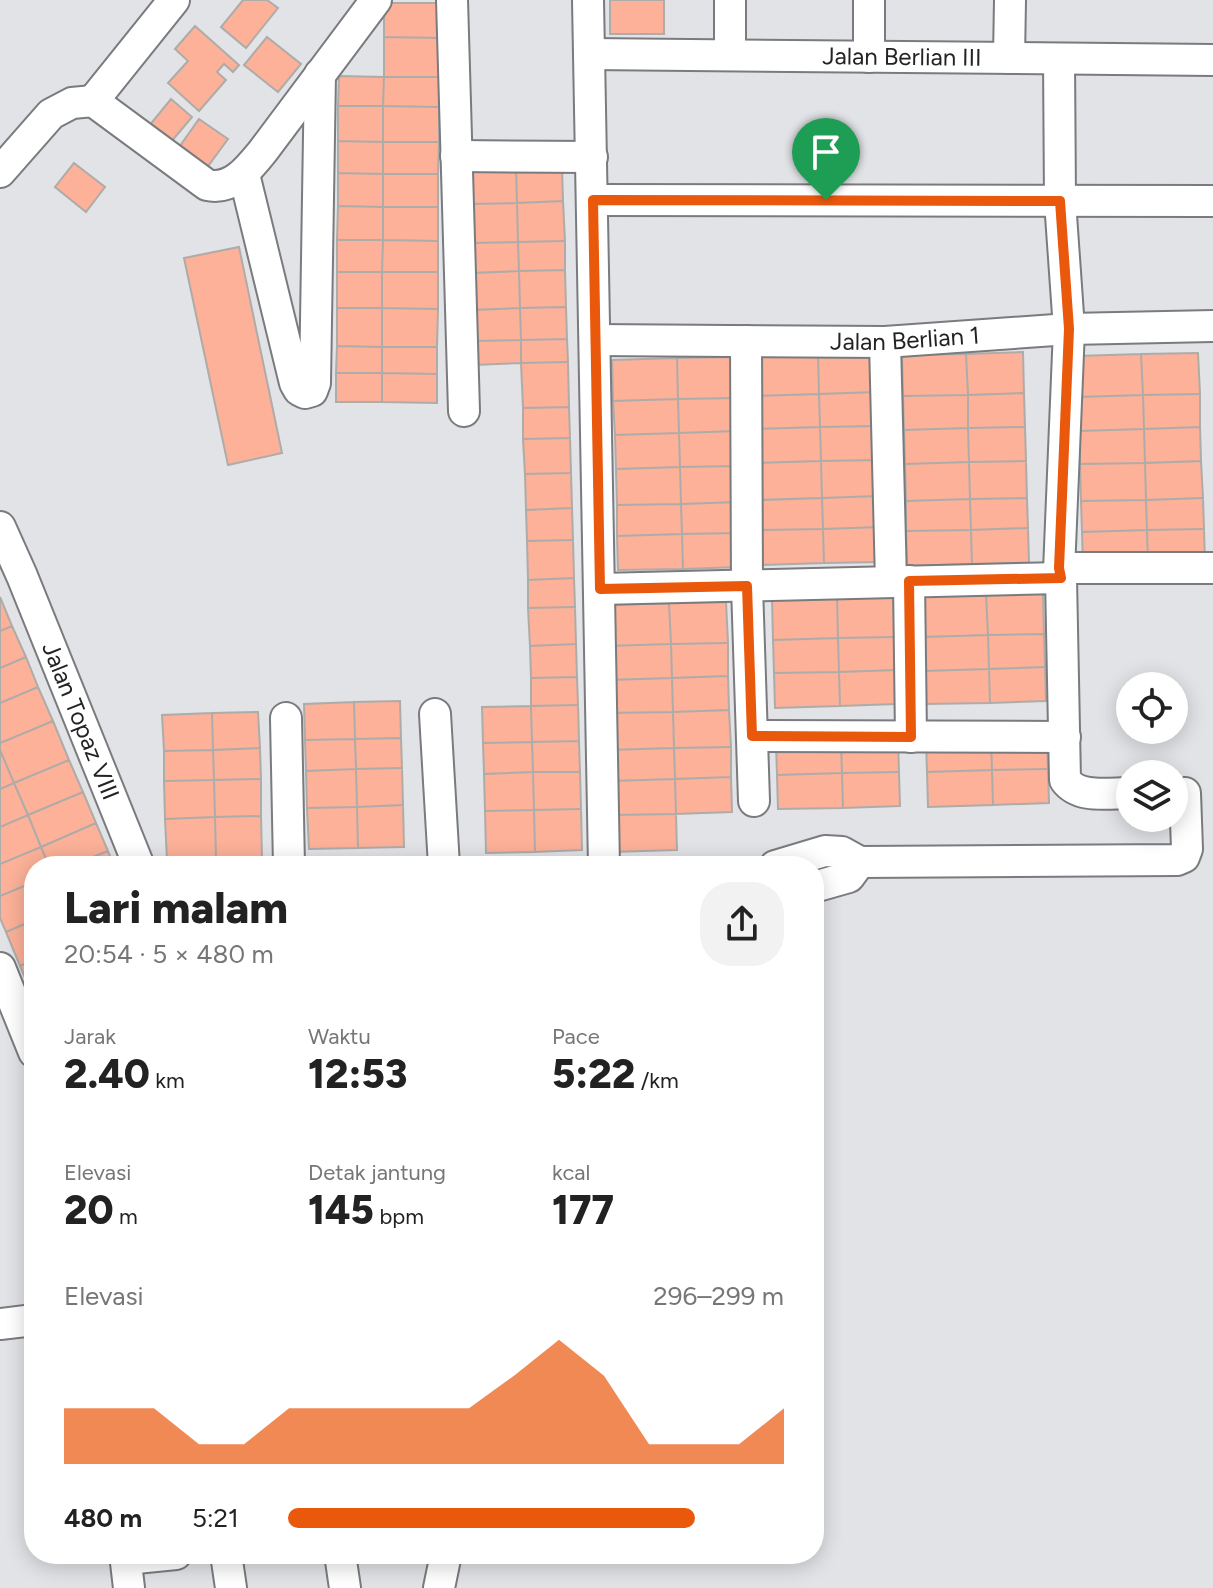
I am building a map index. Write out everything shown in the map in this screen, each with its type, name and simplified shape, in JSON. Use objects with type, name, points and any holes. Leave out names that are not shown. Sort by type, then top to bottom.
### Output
[{"type":"street","points":[[93,101],[174,0]]},
{"type":"street","points":[[0,172],[51,114],[72,103],[93,101],[207,185],[216,187],[226,184],[244,174],[376,0]]},
{"type":"street","points":[[452,0],[464,411]]},
{"type":"street","points":[[588,0],[603,856]]},
{"type":"street","points":[[730,0],[730,55]]},
{"type":"street","points":[[869,0],[869,57]]},
{"type":"street","points":[[1009,58],[1010,0]]},
{"type":"street","name":"Jalan Berlian III","points":[[590,54],[1213,60]]},
{"type":"street","points":[[1059,59],[1060,201],[1069,329],[1060,573],[1065,780],[1079,792],[1116,793]]},
{"type":"street","points":[[244,174],[295,383],[305,393],[312,391],[315,383],[320,74]]},
{"type":"street","points":[[456,156],[592,157]]},
{"type":"street","points":[[593,200],[1213,201]]},
{"type":"street","name":"Jalan Berlian 1","points":[[595,340],[885,342],[1069,329],[1213,326]]},
{"type":"street","points":[[746,341],[747,586],[754,801]]},
{"type":"street","points":[[885,342],[911,737]]},
{"type":"street","name":"Jalan Topaz VIII","points":[[0,527],[11,580],[135,856]]},
{"type":"street","points":[[600,589],[900,582],[1213,568]]},
{"type":"street","points":[[435,714],[443,856]]},
{"type":"street","points":[[286,718],[289,856]]},
{"type":"street","points":[[752,736],[1065,737]]},
{"type":"street","points":[[808,856],[825,851],[842,852],[860,862],[1177,860],[1184,857],[1187,849],[1191,793]]},
{"type":"street","points":[[824,884],[849,877],[860,862]]},
{"type":"street","points":[[0,968],[24,1027]]},
{"type":"street","points":[[0,1324],[24,1321]]},
{"type":"street","points":[[227,1564],[231,1588]]},
{"type":"street","points":[[341,1564],[345,1588]]},
{"type":"street","points":[[439,1588],[444,1564]]},
{"type":"building","points":[[243,0],[267,0],[278,8],[246,48],[221,27]]},
{"type":"building","points":[[610,0],[664,0],[664,34],[610,34]]},
{"type":"building","points":[[384,3],[439,3],[439,38],[384,37]]},
{"type":"building","points":[[195,26],[239,65],[233,72],[224,64],[217,72],[226,80],[199,111],[168,83],[188,61],[175,49]]},
{"type":"building","points":[[267,37],[301,64],[278,92],[244,65]]},
{"type":"building","points":[[384,37],[439,38],[439,77],[384,77]]},
{"type":"building","points":[[339,76],[384,77],[383,106],[338,106]]},
{"type":"building","points":[[384,77],[439,77],[439,107],[383,106]]},
{"type":"building","points":[[171,99],[192,117],[165,149],[144,132]]},
{"type":"building","points":[[338,106],[383,106],[383,142],[338,141]]},
{"type":"building","points":[[383,106],[439,107],[439,142],[383,142]]},
{"type":"building","points":[[199,119],[228,139],[203,173],[175,153]]},
{"type":"building","points":[[338,141],[383,142],[383,174],[338,173]]},
{"type":"building","points":[[383,142],[439,142],[438,174],[383,174]]},
{"type":"building","points":[[74,163],[105,187],[86,212],[55,187]]},
{"type":"building","points":[[562,167],[563,201],[517,203],[516,168]]},
{"type":"building","points":[[516,168],[517,203],[470,204],[469,170]]},
{"type":"building","points":[[338,173],[383,174],[383,207],[338,206]]},
{"type":"building","points":[[383,174],[438,174],[438,207],[383,207]]},
{"type":"building","points":[[563,201],[565,241],[518,242],[517,203]]},
{"type":"building","points":[[517,203],[518,242],[471,243],[470,204]]},
{"type":"building","points":[[338,206],[383,207],[383,240],[337,240]]},
{"type":"building","points":[[383,207],[438,207],[438,241],[383,240]]},
{"type":"building","points":[[337,240],[383,240],[382,272],[337,272]]},
{"type":"building","points":[[383,240],[438,241],[438,272],[382,272]]},
{"type":"building","points":[[565,241],[565,270],[519,271],[518,242]]},
{"type":"building","points":[[518,242],[519,271],[472,273],[471,243]]},
{"type":"building","points":[[239,247],[282,453],[228,465],[184,258]]},
{"type":"building","points":[[565,270],[566,307],[520,308],[519,271]]},
{"type":"building","points":[[519,271],[520,308],[473,310],[472,273]]},
{"type":"building","points":[[337,272],[382,272],[382,308],[337,308]]},
{"type":"building","points":[[382,272],[438,272],[438,309],[382,308]]},
{"type":"building","points":[[566,307],[567,339],[521,340],[520,308]]},
{"type":"building","points":[[337,308],[382,308],[382,347],[337,346]]},
{"type":"building","points":[[382,308],[438,309],[437,347],[382,347]]},
{"type":"building","points":[[520,308],[521,340],[474,341],[473,310]]},
{"type":"building","points":[[567,339],[568,362],[521,363],[521,340]]},
{"type":"building","points":[[521,340],[521,363],[474,365],[474,341]]},
{"type":"building","points":[[337,346],[382,347],[382,373],[336,373]]},
{"type":"building","points":[[382,347],[437,347],[437,374],[382,373]]},
{"type":"building","points":[[875,351],[876,392],[819,394],[818,353]]},
{"type":"building","points":[[1023,352],[1024,393],[968,395],[966,354]]},
{"type":"building","points":[[818,353],[819,394],[755,396],[754,354]]},
{"type":"building","points":[[1198,353],[1200,394],[1143,395],[1141,354]]},
{"type":"building","points":[[966,354],[968,395],[903,396],[902,355]]},
{"type":"building","points":[[1141,354],[1143,395],[1078,397],[1077,356]]},
{"type":"building","points":[[733,357],[735,398],[678,399],[677,358]]},
{"type":"building","points":[[677,358],[678,399],[613,401],[612,360]]},
{"type":"building","points":[[568,362],[569,407],[523,408],[521,363]]},
{"type":"building","points":[[336,373],[382,373],[382,402],[336,402]]},
{"type":"building","points":[[382,373],[437,374],[437,403],[382,402]]},
{"type":"building","points":[[876,392],[877,426],[820,427],[819,394]]},
{"type":"building","points":[[1024,393],[1025,427],[968,428],[968,395]]},
{"type":"building","points":[[819,394],[820,427],[755,429],[755,396]]},
{"type":"building","points":[[1200,394],[1200,427],[1144,429],[1143,395]]},
{"type":"building","points":[[968,395],[968,428],[904,430],[903,396]]},
{"type":"building","points":[[1143,395],[1144,429],[1079,431],[1078,397]]},
{"type":"building","points":[[735,398],[736,431],[679,433],[678,399]]},
{"type":"building","points":[[678,399],[679,433],[615,435],[613,401]]},
{"type":"building","points":[[569,407],[570,438],[523,439],[523,408]]},
{"type":"building","points":[[877,426],[878,460],[821,461],[820,427]]},
{"type":"building","points":[[820,427],[821,461],[757,463],[755,429]]},
{"type":"building","points":[[1025,427],[1026,461],[969,462],[968,428]]},
{"type":"building","points":[[1200,427],[1201,461],[1145,463],[1144,429]]},
{"type":"building","points":[[968,428],[969,462],[905,464],[904,430]]},
{"type":"building","points":[[1144,429],[1145,463],[1080,464],[1079,431]]},
{"type":"building","points":[[736,431],[736,466],[680,467],[679,433]]},
{"type":"building","points":[[679,433],[680,467],[616,469],[615,435]]},
{"type":"building","points":[[570,438],[571,473],[525,474],[523,439]]},
{"type":"building","points":[[878,460],[879,496],[822,498],[821,461]]},
{"type":"building","points":[[821,461],[822,498],[758,500],[757,463]]},
{"type":"building","points":[[1026,461],[1027,498],[970,499],[969,462]]},
{"type":"building","points":[[1201,461],[1203,498],[1146,500],[1145,463]]},
{"type":"building","points":[[969,462],[970,499],[906,501],[905,464]]},
{"type":"building","points":[[1145,463],[1146,500],[1081,501],[1080,464]]},
{"type":"building","points":[[736,466],[738,502],[681,504],[680,467]]},
{"type":"building","points":[[680,467],[681,504],[617,505],[616,469]]},
{"type":"building","points":[[571,473],[572,508],[526,510],[525,474]]},
{"type":"building","points":[[879,496],[880,527],[823,529],[822,498]]},
{"type":"building","points":[[822,498],[823,529],[759,530],[758,500]]},
{"type":"building","points":[[1027,498],[1028,528],[971,530],[970,499]]},
{"type":"building","points":[[1203,498],[1204,529],[1147,530],[1146,500]]},
{"type":"building","points":[[970,499],[971,530],[906,531],[906,501]]},
{"type":"building","points":[[1146,500],[1147,530],[1082,532],[1081,501]]},
{"type":"building","points":[[738,502],[739,533],[682,534],[681,504]]},
{"type":"building","points":[[681,504],[682,534],[617,536],[617,505]]},
{"type":"building","points":[[572,508],[573,540],[527,541],[526,510]]},
{"type":"building","points":[[880,527],[881,562],[824,563],[823,529]]},
{"type":"building","points":[[1028,528],[1029,563],[972,564],[971,530]]},
{"type":"building","points":[[823,529],[824,563],[760,565],[759,530]]},
{"type":"building","points":[[1204,529],[1205,563],[1148,565],[1147,530]]},
{"type":"building","points":[[971,530],[972,564],[907,566],[906,531]]},
{"type":"building","points":[[1147,530],[1148,565],[1083,566],[1082,532]]},
{"type":"building","points":[[739,533],[740,567],[683,569],[682,534]]},
{"type":"building","points":[[682,534],[683,569],[618,570],[617,536]]},
{"type":"building","points":[[573,540],[574,578],[528,580],[527,541]]},
{"type":"building","points":[[574,578],[575,607],[528,608],[528,580]]},
{"type":"building","points":[[1043,593],[1044,634],[988,635],[986,594]]},
{"type":"building","points":[[986,594],[988,635],[923,637],[922,596]]},
{"type":"building","points":[[893,596],[895,637],[838,638],[837,597]]},
{"type":"building","points":[[0,597],[12,626],[0,631]]},
{"type":"building","points":[[837,597],[838,638],[773,640],[772,599]]},
{"type":"building","points":[[726,602],[728,643],[671,644],[669,603]]},
{"type":"building","points":[[669,603],[671,644],[606,646],[605,605]]},
{"type":"building","points":[[575,607],[576,644],[530,646],[528,608]]},
{"type":"building","points":[[12,626],[26,657],[0,668],[0,631]]},
{"type":"building","points":[[1044,634],[1045,667],[989,669],[988,635]]},
{"type":"building","points":[[988,635],[989,669],[924,671],[923,637]]},
{"type":"building","points":[[895,637],[896,670],[839,672],[838,638]]},
{"type":"building","points":[[838,638],[839,672],[774,673],[773,640]]},
{"type":"building","points":[[728,643],[728,676],[672,678],[671,644]]},
{"type":"building","points":[[576,644],[577,677],[531,678],[530,646]]},
{"type":"building","points":[[671,644],[672,678],[607,680],[606,646]]},
{"type":"building","points":[[26,657],[38,687],[0,703],[0,668]]},
{"type":"building","points":[[1045,667],[1046,701],[990,703],[989,669]]},
{"type":"building","points":[[989,669],[990,703],[925,704],[924,671]]},
{"type":"building","points":[[896,670],[897,704],[840,706],[839,672]]},
{"type":"building","points":[[839,672],[840,706],[775,708],[774,673]]},
{"type":"building","points":[[728,676],[729,710],[673,712],[672,678]]},
{"type":"building","points":[[577,677],[578,705],[531,706],[531,678]]},
{"type":"building","points":[[672,678],[673,712],[608,713],[607,680]]},
{"type":"building","points":[[38,687],[53,721],[0,743],[0,703]]},
{"type":"building","points":[[400,701],[401,738],[355,739],[354,702]]},
{"type":"building","points":[[354,702],[355,739],[305,740],[304,704]]},
{"type":"building","points":[[578,705],[579,741],[532,742],[531,706]]},
{"type":"building","points":[[531,706],[532,742],[483,743],[482,707]]},
{"type":"building","points":[[729,710],[731,747],[674,748],[673,712]]},
{"type":"building","points":[[258,712],[260,748],[213,750],[212,713]]},
{"type":"building","points":[[673,712],[674,748],[609,750],[608,713]]},
{"type":"building","points":[[212,713],[213,750],[164,751],[162,715]]},
{"type":"building","points":[[53,721],[69,760],[14,783],[0,743]]},
{"type":"building","points":[[401,738],[402,768],[356,769],[355,739]]},
{"type":"building","points":[[1047,738],[1048,769],[992,770],[991,740]]},
{"type":"building","points":[[355,739],[356,769],[306,771],[305,740]]},
{"type":"building","points":[[991,740],[992,770],[927,772],[926,741]]},
{"type":"building","points":[[579,741],[580,772],[533,772],[532,742]]},
{"type":"building","points":[[898,741],[899,772],[842,773],[841,742]]},
{"type":"building","points":[[532,742],[533,772],[484,774],[483,743]]},
{"type":"building","points":[[841,742],[842,773],[777,775],[776,744]]},
{"type":"building","points":[[731,747],[731,777],[675,779],[674,748]]},
{"type":"building","points":[[260,748],[261,779],[214,780],[213,750]]},
{"type":"building","points":[[674,748],[675,779],[610,781],[609,750]]},
{"type":"building","points":[[0,750],[14,783],[0,789]]},
{"type":"building","points":[[213,750],[214,780],[164,781],[164,751]]},
{"type":"building","points":[[69,760],[83,792],[28,815],[14,783]]},
{"type":"building","points":[[402,768],[403,805],[357,807],[356,769]]},
{"type":"building","points":[[356,769],[357,807],[307,808],[306,771]]},
{"type":"building","points":[[1048,769],[1049,803],[993,805],[992,770]]},
{"type":"building","points":[[992,770],[993,805],[928,807],[927,772]]},
{"type":"building","points":[[533,772],[534,810],[485,811],[484,774]]},
{"type":"building","points":[[533,772],[580,772],[581,809],[534,810]]},
{"type":"building","points":[[899,772],[900,806],[843,808],[842,773]]},
{"type":"building","points":[[842,773],[843,808],[778,809],[777,775]]},
{"type":"building","points":[[731,777],[732,812],[676,814],[675,779]]},
{"type":"building","points":[[261,779],[261,816],[215,817],[214,780]]},
{"type":"building","points":[[675,779],[676,814],[611,815],[610,781]]},
{"type":"building","points":[[214,780],[215,817],[165,819],[164,781]]},
{"type":"building","points":[[14,783],[28,815],[0,827],[0,789]]},
{"type":"building","points":[[83,792],[96,823],[41,847],[28,815]]},
{"type":"building","points":[[403,805],[404,847],[358,848],[357,807]]},
{"type":"building","points":[[357,807],[358,848],[309,849],[307,808]]},
{"type":"building","points":[[581,809],[582,850],[535,852],[534,810]]},
{"type":"building","points":[[534,810],[535,852],[486,853],[485,811]]},
{"type":"building","points":[[676,814],[677,850],[612,852],[611,815]]},
{"type":"building","points":[[28,815],[41,847],[0,864],[0,827]]},
{"type":"building","points":[[261,816],[262,856],[216,856],[215,817]]},
{"type":"building","points":[[215,817],[216,856],[167,856],[165,819]]},
{"type":"building","points":[[96,823],[108,851],[96,856],[45,856],[41,847]]},
{"type":"building","points":[[41,847],[45,856],[24,856],[24,886],[0,896],[0,864]]},
{"type":"building","points":[[24,886],[24,924],[6,932],[0,918],[0,896]]},
{"type":"building","points":[[24,924],[24,964],[20,966],[6,932]]},
{"type":"route","points":[[593,200],[826,200],[1060,201],[1069,329],[1061,578],[909,581],[911,737],[752,736],[747,586],[600,589],[593,200]]}]
